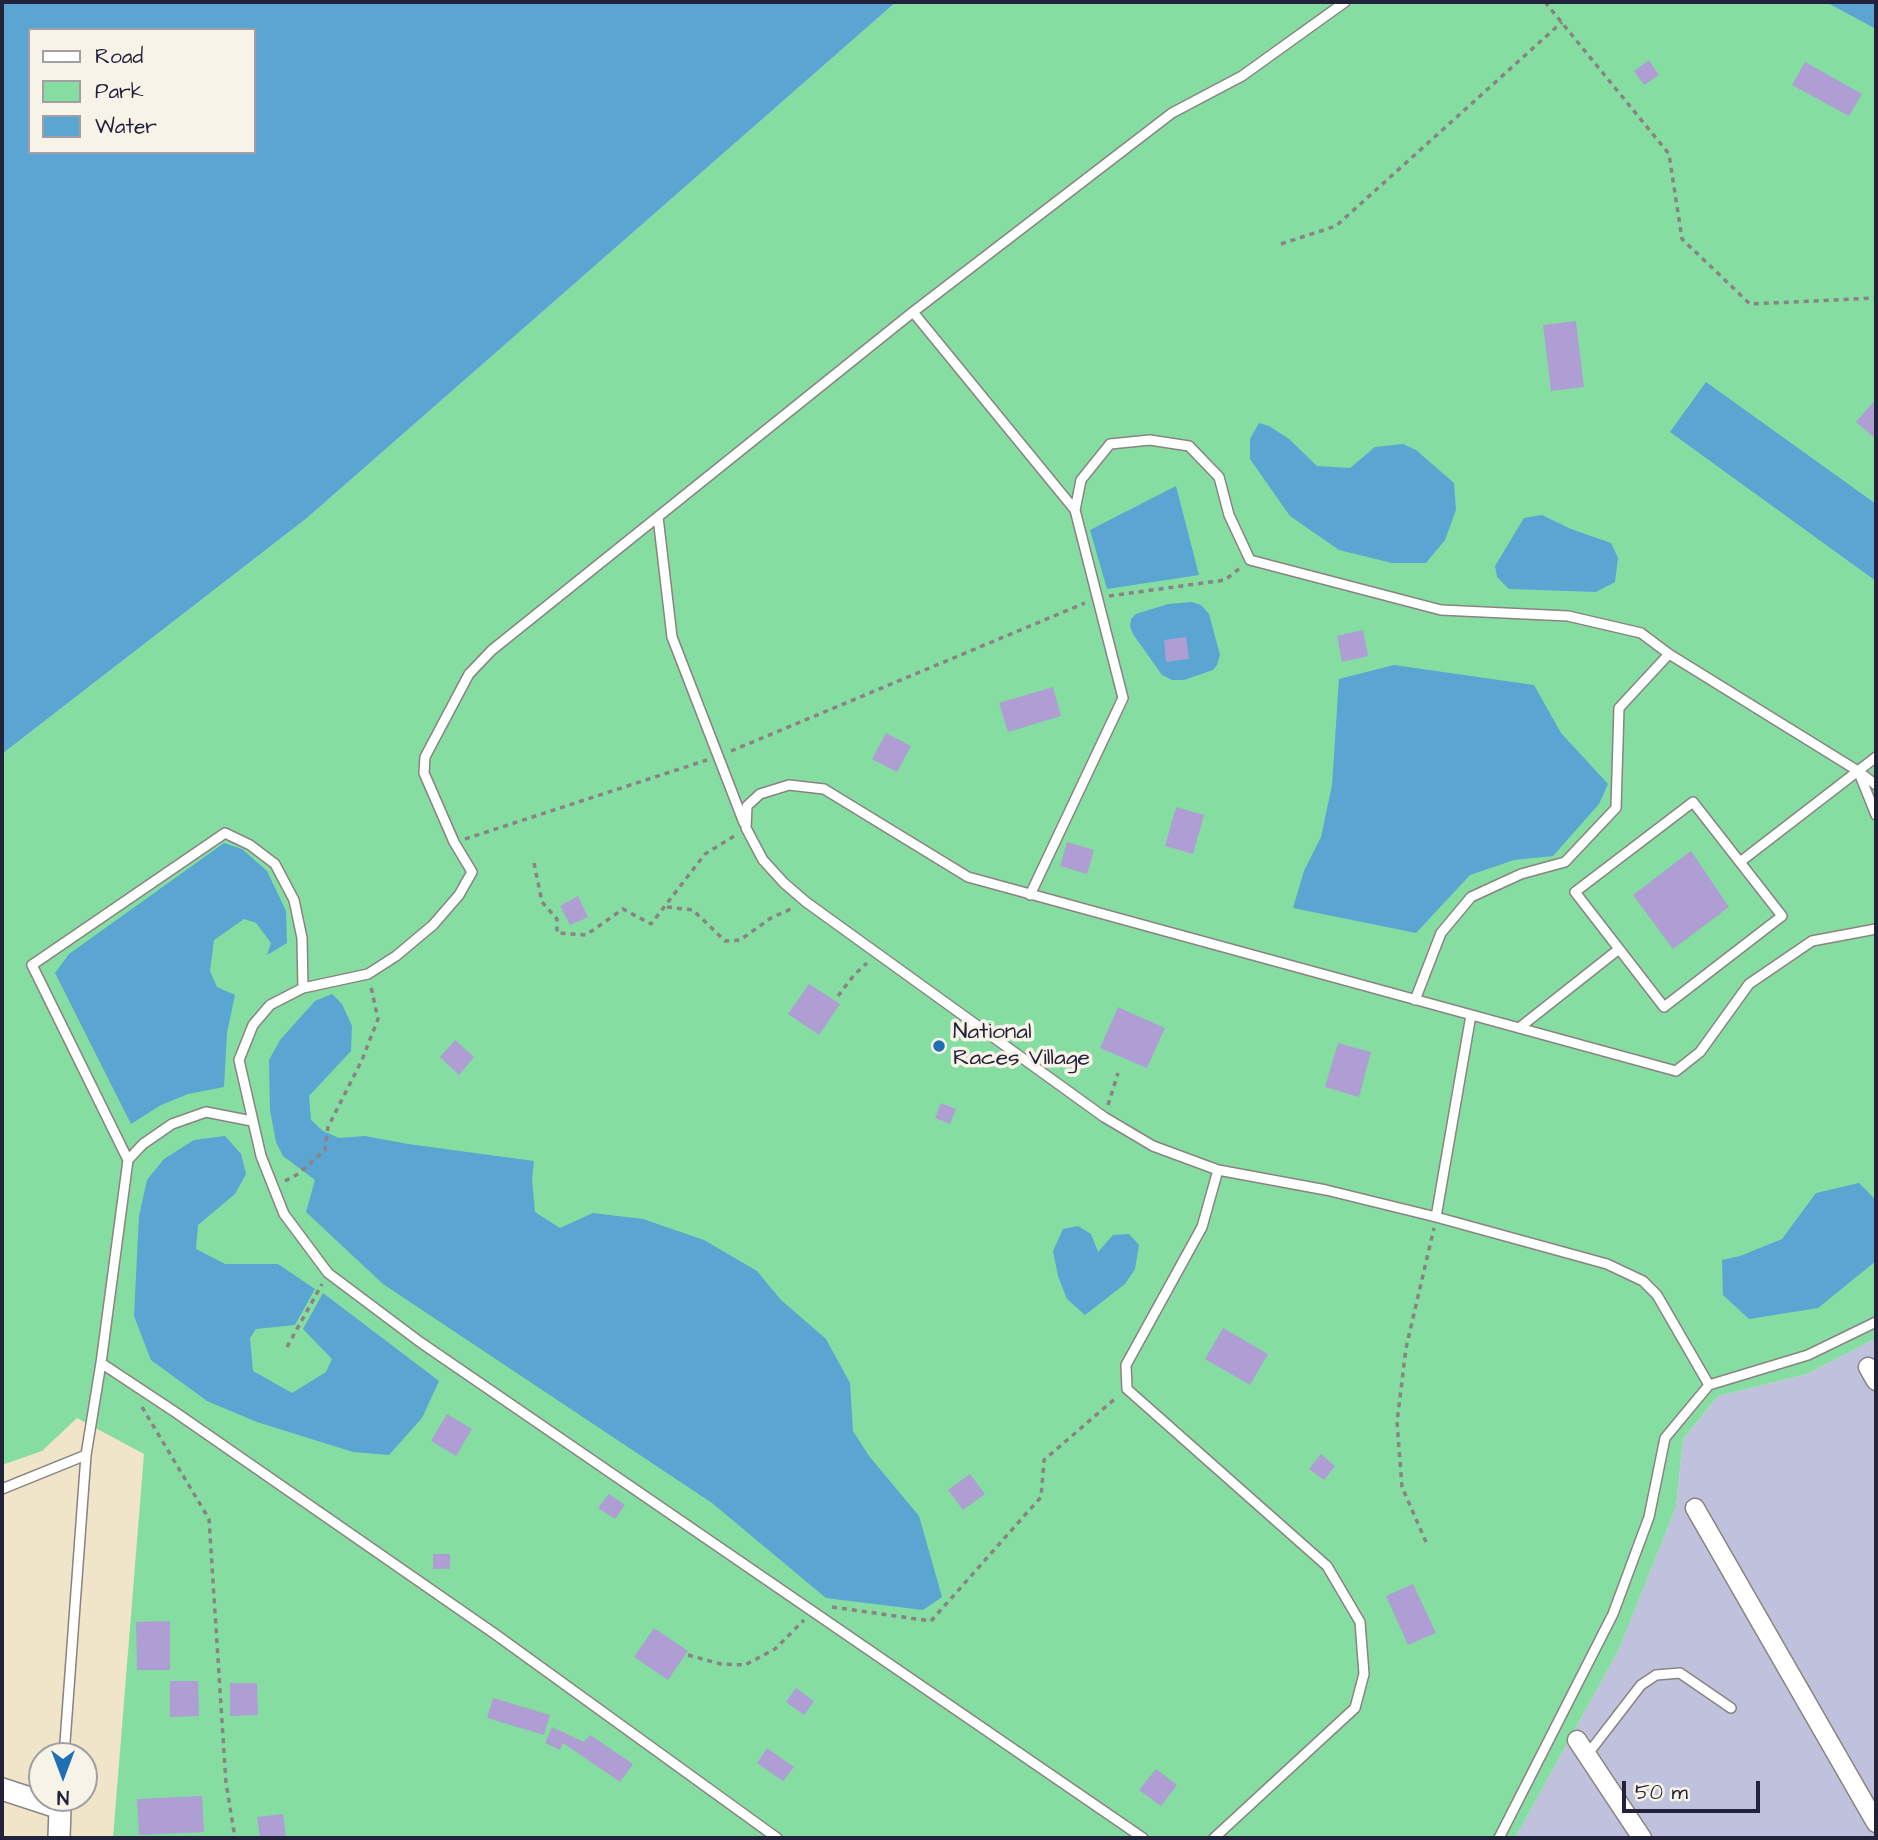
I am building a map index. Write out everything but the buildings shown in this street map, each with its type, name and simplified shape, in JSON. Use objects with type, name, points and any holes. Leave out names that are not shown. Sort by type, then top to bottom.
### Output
[{"type":"street","points":[[1695,1508],[1876,1823]]},
{"type":"street","points":[[1582,1747],[1642,1838]]},
{"type":"street","points":[[2,1789],[28,1795]]},
{"type":"street","points":[[59,1838],[60,1812]]},
{"type":"lane","points":[[1143,1838],[420,1342],[328,1273],[284,1214],[261,1156],[239,1060],[253,1025],[270,1005],[303,988],[368,974],[396,956],[433,925],[459,895],[472,872],[454,842],[424,773],[425,757],[469,674],[492,650],[913,312],[1172,113],[1242,76],[1345,2]]},
{"type":"lane","points":[[913,312],[1074,510],[1123,698],[1030,895]]},
{"type":"lane","points":[[1074,510],[1081,480],[1110,444],[1150,440],[1189,446],[1219,477],[1229,515],[1250,561],[1441,610],[1568,616],[1641,633],[1669,654],[1858,771],[1876,785]]},
{"type":"lane","points":[[658,517],[672,638],[717,757],[746,828],[763,860],[806,902],[1104,1117],[1153,1146],[1218,1170],[1326,1190],[1607,1264],[1643,1281],[1657,1295],[1709,1385]]},
{"type":"lane","points":[[1415,1000],[1441,933],[1471,897],[1521,874],[1565,862],[1616,808],[1619,708],[1669,654]]},
{"type":"lane","points":[[1740,862],[1876,757]]},
{"type":"lane","points":[[1858,771],[1876,815]]},
{"type":"lane","points":[[746,828],[747,806],[760,794],[789,785],[824,789],[968,877],[1676,1071],[1700,1052],[1749,984],[1812,941],[1876,929]]},
{"type":"lane","points":[[1693,802],[1740,862],[1782,916],[1664,1007],[1575,892],[1693,802]]},
{"type":"lane","points":[[65,1742],[86,1455],[128,1160],[32,965],[225,833],[250,845],[275,864],[294,900],[302,938],[303,988]]},
{"type":"lane","points":[[1519,1028],[1619,949]]},
{"type":"lane","points":[[1436,1217],[1471,1015]]},
{"type":"lane","points":[[128,1160],[143,1144],[172,1124],[206,1112],[252,1121]]},
{"type":"lane","points":[[1213,1838],[1355,1708],[1364,1674],[1360,1622],[1326,1566],[1127,1389],[1126,1365],[1202,1227],[1218,1170]]},
{"type":"lane","points":[[1499,1838],[1613,1614],[1648,1517],[1665,1438],[1709,1385],[1808,1354],[1876,1322]]},
{"type":"lane","points":[[101,1363],[495,1634],[777,1838]]},
{"type":"lane","points":[[2,1489],[86,1455]]},
{"type":"lane","points":[[1582,1747],[1642,1685],[1656,1675],[1680,1673],[1731,1708]]},
{"type":"path","points":[[1545,2],[1669,154],[1682,239],[1750,304],[1876,298]]},
{"type":"path","points":[[1281,244],[1336,226],[1562,22]]},
{"type":"path","points":[[454,842],[717,757],[1099,598],[1225,579],[1250,561]]},
{"type":"path","points":[[534,863],[542,902],[557,919],[557,933],[586,935],[623,909],[651,924],[667,907],[682,881],[705,854],[746,828]]},
{"type":"path","points":[[667,907],[693,911],[725,941],[740,940],[771,918],[806,902]]},
{"type":"path","points":[[838,996],[854,975],[880,953]]},
{"type":"path","points":[[298,1174],[325,1150],[328,1127],[362,1059],[378,1019],[368,974]]},
{"type":"path","points":[[1104,1117],[1118,1073]]},
{"type":"path","points":[[1426,1542],[1402,1487],[1396,1422],[1406,1348],[1436,1217]]},
{"type":"path","points":[[288,1347],[328,1273]]},
{"type":"path","points":[[127,1381],[209,1519],[226,1783],[235,1838]]},
{"type":"path","points":[[688,1655],[721,1664],[746,1665],[775,1649],[813,1612],[825,1606],[931,1620],[1041,1497],[1044,1460],[1127,1389]]},
{"type":"shaded area","points":[[1876,1338],[1876,1838],[1515,1838],[1619,1649],[1676,1507],[1683,1439],[1718,1396],[1807,1374]]},
{"type":"green space","name":"National Races Village","points":[[896,2],[1876,2],[1876,1338],[1807,1374],[1718,1396],[1683,1439],[1676,1507],[1619,1649],[1515,1838],[113,1838],[144,1454],[77,1418],[42,1451],[2,1465],[2,754],[307,518]]},
{"type":"water","points":[[2,2],[896,2],[307,518],[2,754]]},
{"type":"water","points":[[1826,2],[1876,2],[1876,29]]},
{"type":"water","points":[[1706,382],[1876,504],[1876,581],[1670,432]]},
{"type":"water","points":[[1259,423],[1289,439],[1317,466],[1350,468],[1375,447],[1403,444],[1416,450],[1454,483],[1456,510],[1445,540],[1426,563],[1392,563],[1339,550],[1290,516],[1250,459],[1250,439]]},
{"type":"water","points":[[1176,486],[1199,575],[1107,589],[1090,530]]},
{"type":"water","points":[[1542,515],[1611,543],[1618,558],[1615,582],[1596,592],[1509,589],[1497,577],[1495,566],[1524,518]]},
{"type":"water","points":[[1192,602],[1201,605],[1209,614],[1220,655],[1213,670],[1184,680],[1172,680],[1162,675],[1133,634],[1131,619],[1136,614],[1168,604]]},
{"type":"water","points":[[1394,665],[1534,685],[1561,733],[1608,784],[1599,804],[1553,856],[1514,860],[1470,875],[1416,933],[1293,908],[1304,871],[1321,837],[1332,785],[1339,679]]},
{"type":"water","points":[[224,843],[242,849],[267,871],[286,911],[287,943],[267,955],[271,943],[256,923],[244,919],[214,940],[210,971],[217,987],[235,995],[227,1033],[224,1087],[188,1094],[161,1105],[131,1124],[55,973],[69,954]]},
{"type":"water","points":[[332,994],[342,1004],[352,1026],[351,1051],[309,1096],[311,1120],[323,1131],[339,1138],[365,1136],[534,1161],[532,1179],[535,1212],[560,1228],[593,1213],[643,1219],[704,1240],[757,1271],[781,1300],[826,1339],[850,1383],[853,1431],[869,1456],[919,1516],[942,1597],[923,1610],[826,1598],[712,1503],[383,1284],[306,1212],[315,1180],[283,1156],[276,1142],[270,1110],[269,1060],[280,1040],[315,1001]]},
{"type":"water","points":[[225,1136],[241,1154],[246,1174],[235,1194],[198,1225],[196,1249],[225,1264],[278,1264],[315,1289],[295,1325],[256,1329],[250,1338],[253,1371],[292,1393],[326,1372],[332,1359],[303,1329],[323,1293],[439,1381],[422,1418],[389,1455],[353,1452],[257,1422],[207,1401],[151,1360],[134,1316],[139,1216],[147,1180],[164,1159],[194,1140]]},
{"type":"water","points":[[1859,1183],[1876,1200],[1876,1261],[1818,1308],[1749,1319],[1723,1295],[1722,1260],[1740,1256],[1782,1239],[1816,1193]]},
{"type":"water","points":[[1078,1226],[1091,1234],[1098,1252],[1113,1235],[1129,1234],[1139,1245],[1135,1269],[1125,1284],[1085,1315],[1067,1299],[1058,1276],[1053,1251],[1063,1229]]},
{"type":"place","name":"National Races Village","points":[[939,1046]]}]
